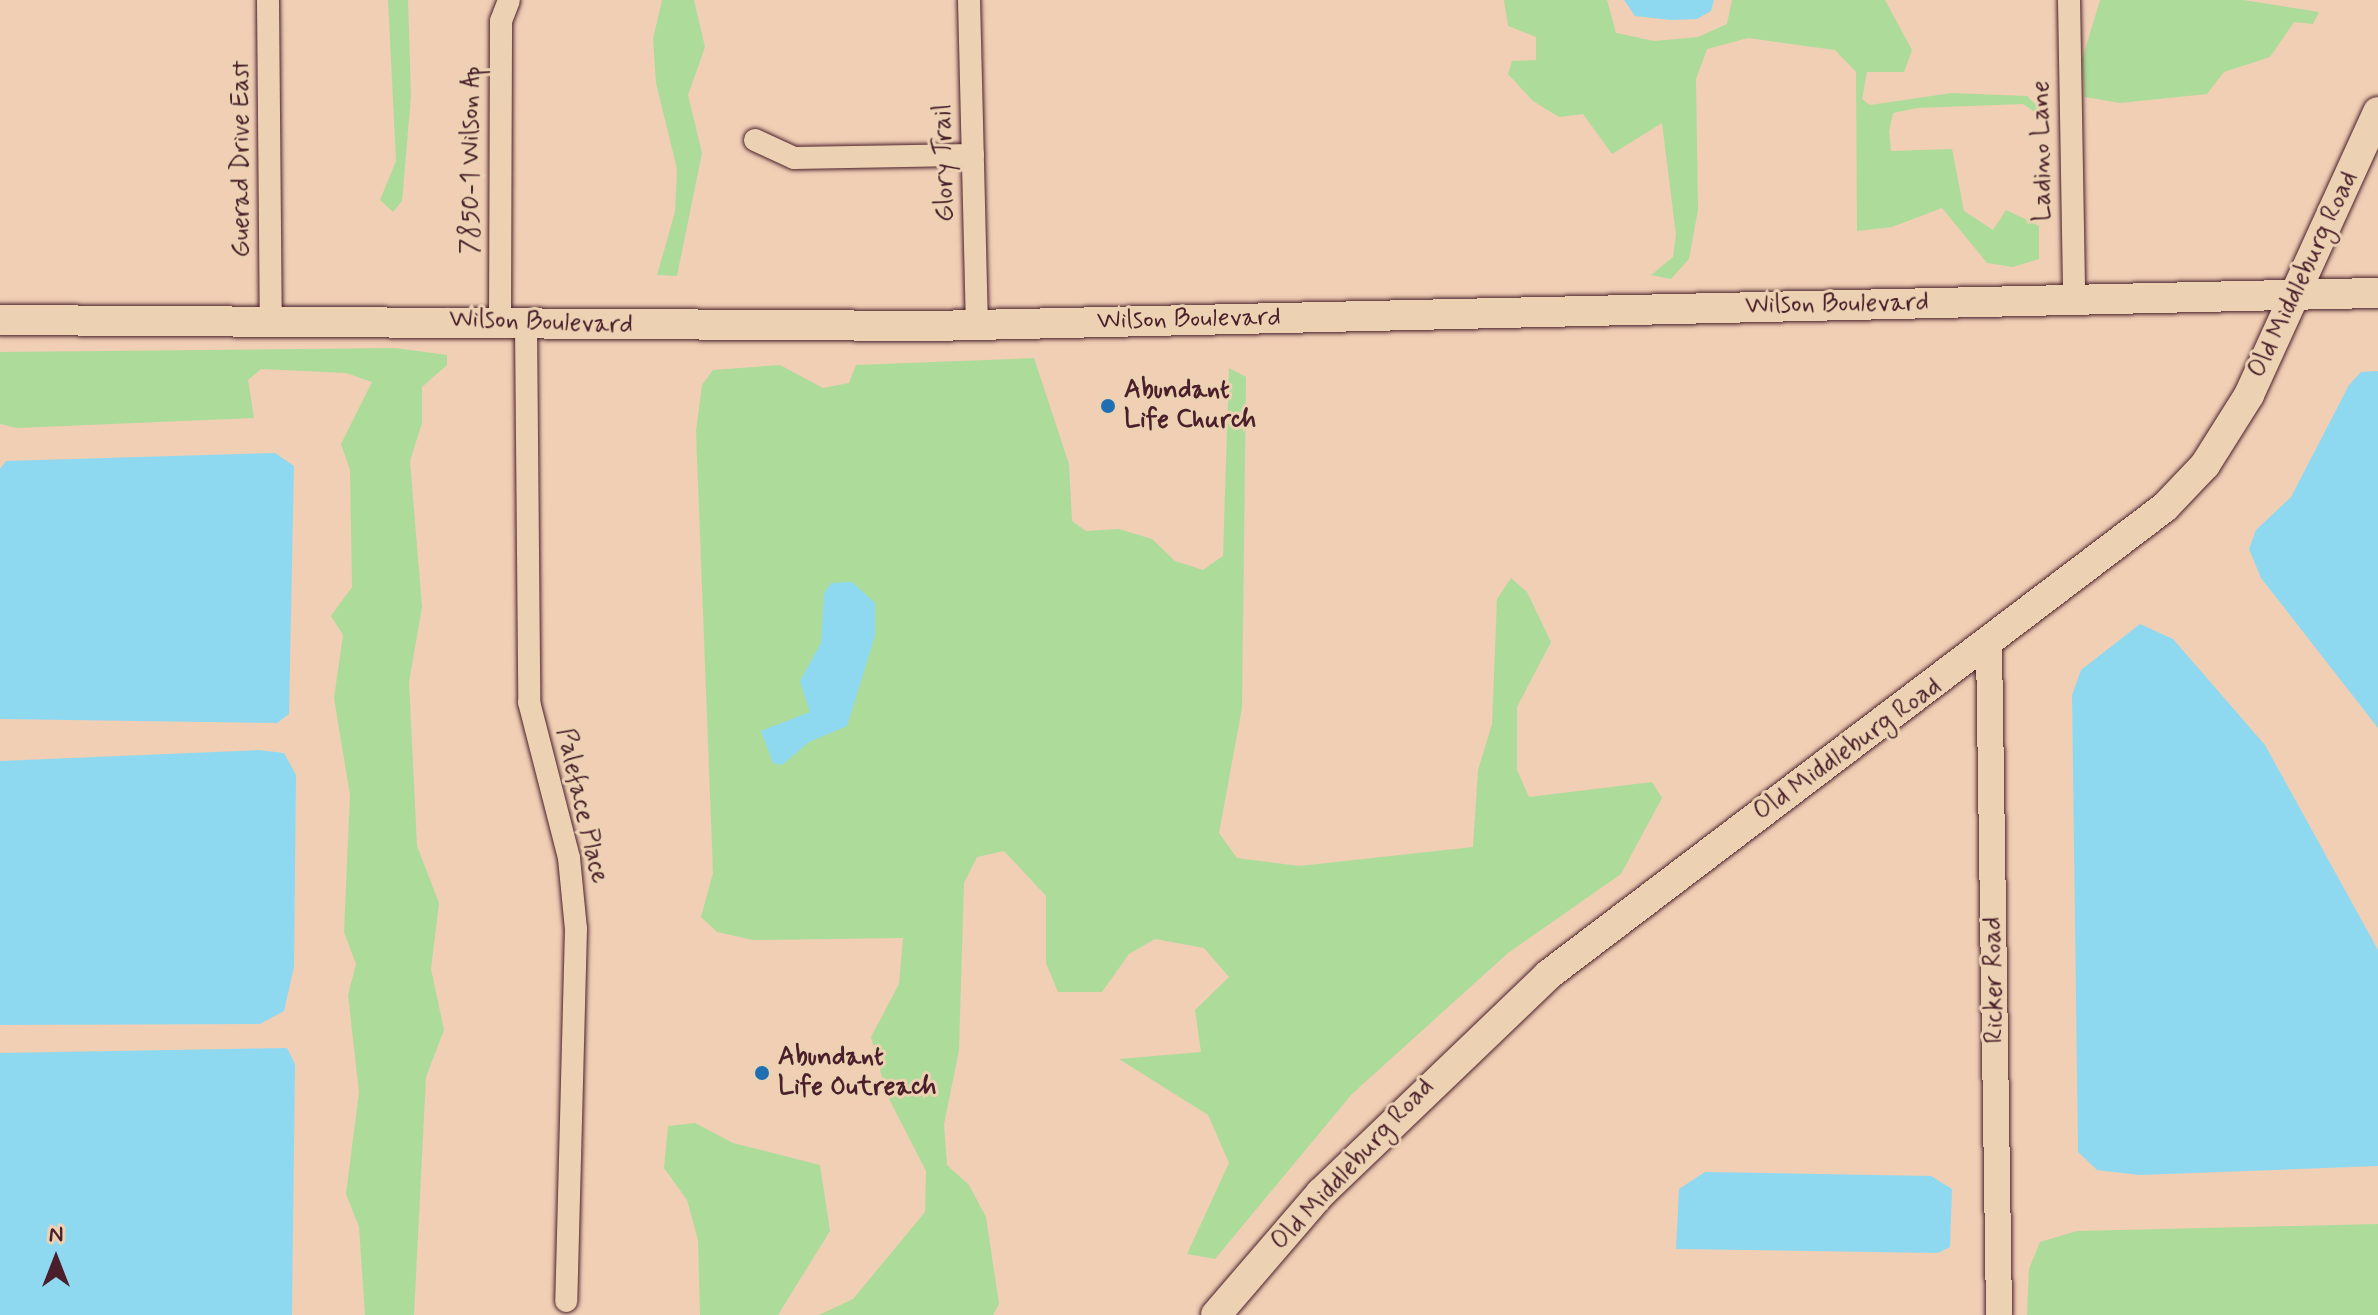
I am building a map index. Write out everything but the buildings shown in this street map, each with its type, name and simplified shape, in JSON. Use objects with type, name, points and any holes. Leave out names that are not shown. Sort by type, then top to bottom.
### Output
[{"type":"main road","name":"Old Middleburg Road","points":[[1216,1315],[1321,1193],[1537,984],[1989,646],[2152,520],[2205,465],[2249,395],[2378,112]]},
{"type":"main road","name":"Wilson Boulevard","points":[[0,320],[271,317],[977,325],[2378,293]]},
{"type":"street","name":"Guerad Drive East","points":[[268,0],[271,317]]},
{"type":"street","name":"7850-1 Wilson Ap","points":[[509,0],[501,21],[513,322]]},
{"type":"street","name":"Glory Trail","points":[[969,0],[977,325]]},
{"type":"street","name":"Ladino Lane","points":[[2069,0],[2074,300]]},
{"type":"street","points":[[755,140],[794,158],[973,155]]},
{"type":"street","name":"Paleface Place","points":[[513,322],[529,702],[569,858],[576,929],[566,1301]]},
{"type":"street","name":"Ricker Road","points":[[1989,646],[1999,1315]]},
{"type":"green space","points":[[388,0],[408,0],[411,96],[402,201],[393,212],[380,200],[396,161]]},
{"type":"green space","points":[[662,0],[694,0],[705,47],[688,95],[702,153],[677,276],[657,275],[675,212],[677,169],[656,83],[653,39]]},
{"type":"green space","points":[[1504,0],[1607,0],[1616,33],[1654,41],[1698,37],[1727,24],[1732,0],[1885,0],[1912,50],[1904,72],[1867,72],[1862,99],[1870,105],[1952,93],[2027,96],[2039,108],[2039,115],[2023,104],[1917,108],[1893,113],[1889,131],[1891,151],[1952,149],[1964,211],[1993,230],[2006,210],[2039,226],[2039,259],[2013,267],[1987,263],[1942,208],[1892,227],[1857,231],[1856,72],[1835,50],[1748,38],[1707,49],[1696,79],[1698,210],[1689,259],[1671,279],[1651,275],[1673,257],[1676,235],[1662,123],[1612,154],[1583,114],[1559,117],[1533,101],[1508,74],[1512,61],[1536,60],[1536,37],[1508,26]]},
{"type":"green space","points":[[2100,0],[2243,0],[2319,12],[2313,24],[2294,22],[2270,57],[2224,72],[2207,94],[2120,103],[2085,97],[2082,60]]},
{"type":"green space","points":[[395,348],[447,355],[447,365],[422,387],[422,423],[410,461],[422,607],[409,682],[417,846],[439,903],[431,969],[444,1030],[426,1077],[414,1315],[365,1315],[359,1227],[346,1194],[359,1092],[348,995],[356,964],[344,932],[350,795],[334,698],[343,635],[331,616],[352,587],[350,470],[341,444],[372,382],[346,373],[261,369],[248,380],[254,418],[17,428],[0,424],[0,352]]},
{"type":"green space","points":[[1034,358],[1069,464],[1072,521],[1086,531],[1119,529],[1152,539],[1175,561],[1203,570],[1223,556],[1229,368],[1246,377],[1242,708],[1219,833],[1237,858],[1299,866],[1473,847],[1478,770],[1492,724],[1497,599],[1511,578],[1527,592],[1551,642],[1517,707],[1517,770],[1529,797],[1652,782],[1662,798],[1621,874],[1508,953],[1352,1094],[1215,1259],[1187,1254],[1229,1163],[1208,1115],[1119,1059],[1201,1052],[1195,1010],[1229,977],[1204,948],[1155,939],[1129,954],[1102,992],[1058,992],[1046,963],[1046,896],[1004,851],[977,857],[964,883],[959,1050],[944,1124],[947,1165],[969,1185],[986,1217],[999,1304],[993,1315],[819,1315],[853,1299],[925,1212],[926,1171],[887,1095],[871,1037],[899,984],[903,938],[753,940],[717,932],[701,917],[713,873],[696,431],[702,385],[713,370],[780,365],[823,388],[849,383],[856,365]]},
{"type":"green space","points":[[695,1123],[733,1143],[820,1165],[830,1231],[778,1315],[700,1315],[698,1240],[687,1200],[664,1168],[668,1126]]},
{"type":"green space","points":[[2378,1224],[2378,1315],[2027,1315],[2029,1269],[2040,1242],[2077,1231]]},
{"type":"water","points":[[1624,0],[1714,0],[1711,11],[1697,19],[1671,20],[1635,16]]},
{"type":"water","points":[[2378,371],[2378,728],[2261,578],[2249,549],[2256,530],[2291,497],[2349,385],[2361,372]]},
{"type":"water","points":[[275,453],[294,466],[289,714],[277,723],[0,719],[0,469],[6,461]]},
{"type":"water","points":[[852,582],[875,603],[875,636],[847,726],[809,742],[782,765],[773,763],[761,731],[810,712],[800,681],[821,643],[824,593],[831,583]]},
{"type":"water","points":[[2140,624],[2173,639],[2265,745],[2378,950],[2378,1166],[2139,1175],[2097,1170],[2078,1152],[2072,695],[2081,670]]},
{"type":"water","points":[[259,750],[284,753],[296,775],[294,967],[284,1011],[260,1024],[0,1025],[0,761]]},
{"type":"water","points":[[287,1048],[295,1064],[292,1315],[0,1315],[0,1053]]},
{"type":"water","points":[[1705,1172],[1931,1176],[1952,1189],[1950,1247],[1938,1253],[1676,1249],[1679,1189]]},
{"type":"place","name":"Abundant Life Church","points":[[1108,406]]},
{"type":"place","name":"Abundant Life Outreach","points":[[762,1073]]}]
